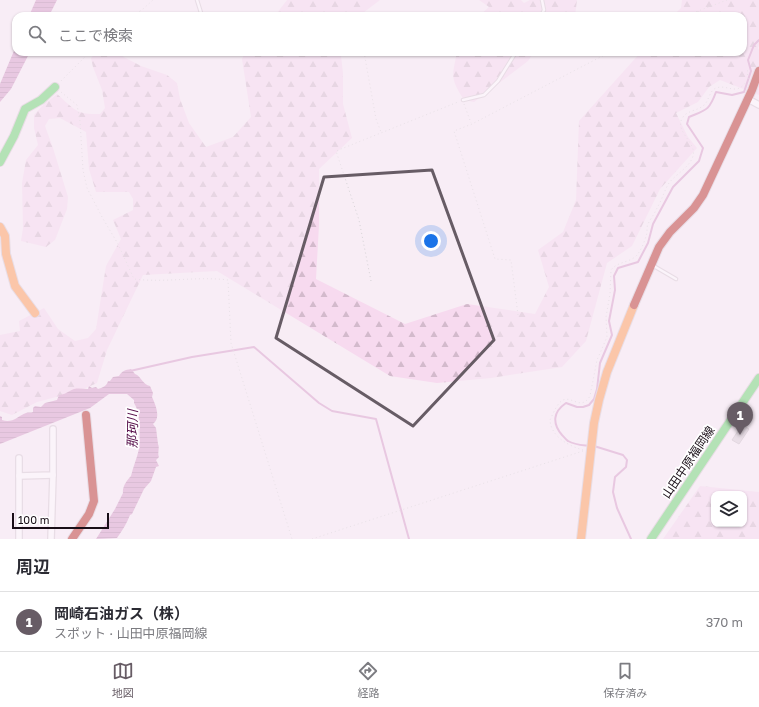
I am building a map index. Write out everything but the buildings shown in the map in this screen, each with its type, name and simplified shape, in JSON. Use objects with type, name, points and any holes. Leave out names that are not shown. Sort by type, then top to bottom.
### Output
[{"type":"street","points":[[581,539],[594,423],[599,400],[618,343],[659,247],[703,195],[748,99],[756,70]]},
{"type":"street","points":[[0,162],[14,136],[25,108],[41,100],[55,87]]},
{"type":"street","points":[[748,99],[759,105]]},
{"type":"street","points":[[0,227],[5,236],[6,254],[15,286],[35,313]]},
{"type":"street","name":"山田中原福岡線","points":[[651,539],[759,378]]},
{"type":"street","points":[[72,539],[89,514],[94,501],[86,415]]},
{"type":"street","points":[[51,539],[53,429]]},
{"type":"street","points":[[19,458],[19,539]]},
{"type":"street","points":[[19,476],[53,475]]},
{"type":"lane","points":[[197,0],[201,12]]},
{"type":"lane","points":[[542,0],[543,12]]},
{"type":"lane","points":[[463,100],[484,95],[498,81],[514,56]]},
{"type":"lane","points":[[652,265],[676,278]]},
{"type":"path","points":[[139,12],[153,0]]},
{"type":"path","points":[[696,12],[727,0]]},
{"type":"path","points":[[86,56],[55,87],[77,105],[80,121],[83,170],[87,188],[118,244],[134,279],[165,281],[215,278],[228,280],[231,343],[292,539]]},
{"type":"path","points":[[365,56],[376,119],[381,133]]},
{"type":"path","points":[[518,315],[511,260],[495,258],[454,131],[472,124],[602,56]]},
{"type":"path","points":[[312,539],[584,451],[571,447],[565,443],[552,428],[550,420],[558,405],[563,400],[580,403],[587,400],[590,396],[597,360],[607,337],[606,317],[610,294],[611,270],[617,264],[630,260],[636,256],[645,239],[648,224],[670,182],[692,158],[694,152],[693,147],[681,126],[682,118],[686,113],[705,105],[714,89],[719,87],[736,89],[742,87],[747,80],[747,71],[756,70]]},
{"type":"path","points":[[371,281],[359,220],[336,151],[463,100],[472,124]]},
{"type":"highlighted area","points":[[432,170],[494,340],[413,426],[276,338],[324,177]]},
{"type":"green space","points":[[287,0],[380,0],[364,12],[278,12]]},
{"type":"green space","points":[[479,0],[521,0],[524,3],[530,0],[577,0],[576,12],[483,12],[489,7]]},
{"type":"green space","points":[[682,0],[759,0],[759,95],[720,80],[709,87],[698,102],[676,113],[688,137],[697,148],[660,189],[632,246],[607,263],[586,341],[562,367],[491,378],[437,383],[390,376],[217,271],[143,275],[107,350],[97,383],[79,391],[37,402],[12,415],[0,411],[0,335],[20,331],[19,321],[44,308],[58,329],[75,341],[88,338],[96,329],[106,266],[121,239],[113,220],[133,210],[133,199],[129,192],[96,192],[89,169],[86,132],[60,118],[49,119],[45,126],[68,197],[67,209],[55,240],[46,247],[21,241],[23,228],[22,183],[26,160],[38,145],[34,128],[34,115],[42,106],[57,94],[80,112],[100,114],[105,108],[102,90],[93,67],[91,58],[93,56],[122,56],[141,66],[167,75],[177,83],[180,99],[189,123],[206,147],[233,137],[251,117],[242,59],[243,56],[341,56],[343,73],[343,104],[352,138],[319,169],[319,225],[316,279],[405,324],[467,304],[535,314],[549,287],[538,250],[563,232],[576,200],[579,121],[637,56],[747,56],[747,12],[677,12],[681,8]]},
{"type":"green space","points":[[456,56],[531,56],[528,61],[474,102],[464,100],[454,82],[453,72]]},
{"type":"green space","points":[[700,486],[759,492],[759,539],[663,539]]},
{"type":"shaded area","points":[[36,0],[57,0],[51,12],[31,12]]},
{"type":"shaded area","points":[[12,56],[28,56],[11,89],[0,102],[0,84]]},
{"type":"shaded area","points":[[131,369],[150,386],[153,393],[152,397],[156,408],[157,419],[153,424],[156,428],[159,446],[159,457],[156,460],[159,466],[156,467],[151,481],[144,489],[132,514],[117,538],[96,539],[123,493],[124,486],[131,476],[139,449],[140,425],[134,400],[127,394],[109,394],[90,408],[0,444],[0,416],[2,417],[2,420],[12,420],[26,413],[33,412],[33,408],[35,406],[41,407],[45,403],[57,400],[59,395],[65,394],[74,389],[88,389],[89,386],[92,388],[96,387],[98,389],[101,388],[113,377],[119,376],[124,371]]},
{"type":"waterway","points":[[590,446],[576,444],[566,440],[559,431],[555,422],[556,414],[558,410],[566,403],[577,407],[583,407],[589,405],[594,399],[597,389],[600,363],[612,335],[609,321],[615,290],[614,276],[618,268],[638,262],[648,243],[653,224],[673,187],[699,161],[703,148],[687,124],[689,117],[706,109],[711,103],[716,92],[732,95],[744,92],[751,71],[748,60],[754,45],[759,40]]},
{"type":"waterway","points":[[130,371],[192,357],[254,347],[319,403],[332,411],[376,419],[409,539]]},
{"type":"waterway","points":[[594,446],[623,455],[627,460],[626,467],[615,477],[613,492],[617,508],[631,539]]},
{"type":"traffic: fast","points":[[0,162],[14,136],[25,109],[41,100],[55,87]]},
{"type":"traffic: fast","points":[[651,539],[759,378]]},
{"type":"traffic: slow","points":[[0,227],[5,236],[6,254],[15,286],[35,313]]},
{"type":"traffic: slow","points":[[581,539],[594,423],[599,400],[607,372],[634,305]]},
{"type":"traffic: jam","points":[[634,305],[659,247],[670,232],[694,208],[703,195],[752,90],[759,71]]},
{"type":"traffic: jam","points":[[72,539],[89,514],[94,501],[86,415]]},
{"type":"place","name":"岡崎石油ガス（株）","points":[[740,435]]},
{"type":"water label","name":"那珂川","points":[[132,429]]}]
